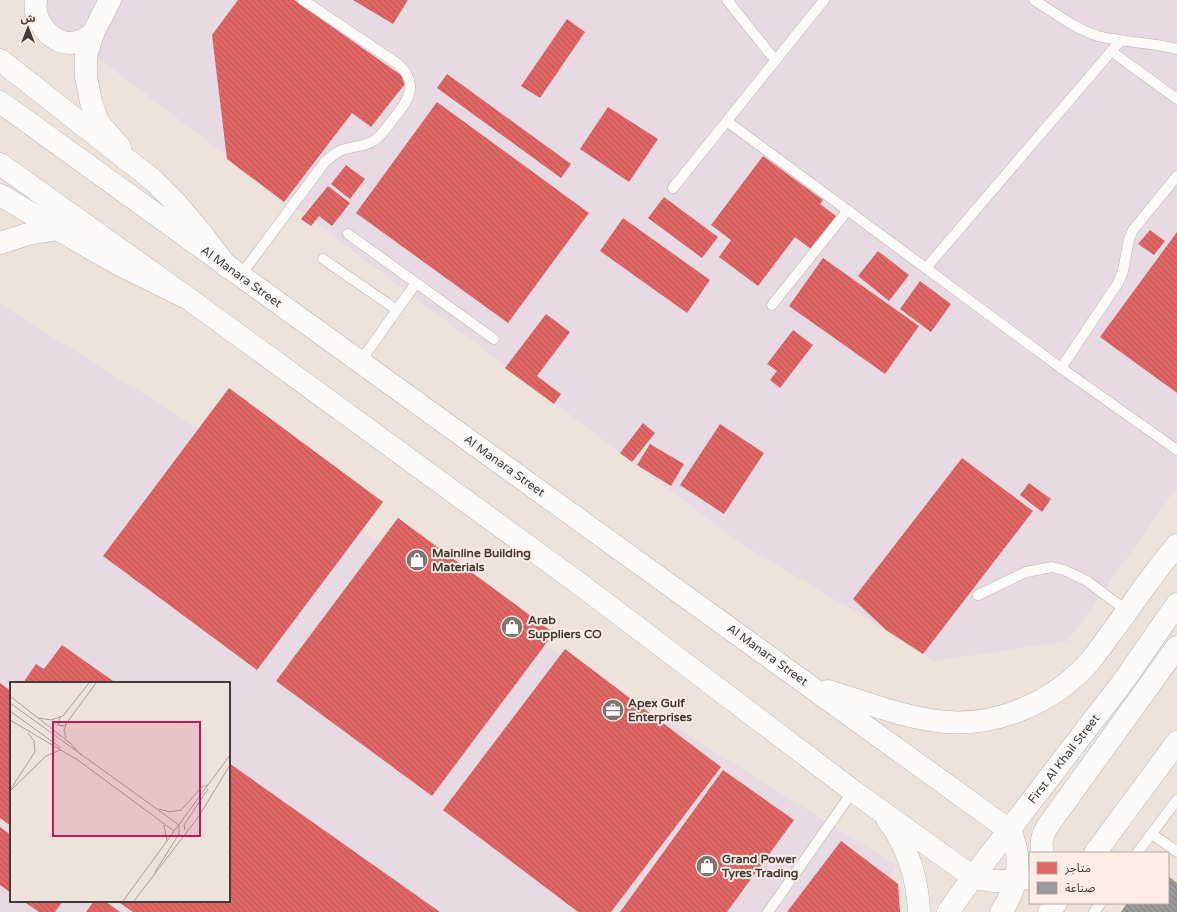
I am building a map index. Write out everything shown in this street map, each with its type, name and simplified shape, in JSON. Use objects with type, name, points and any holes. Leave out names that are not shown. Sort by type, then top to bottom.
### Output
[{"type":"main road","points":[[36,0],[36,14],[40,24],[46,32],[54,38],[64,42],[76,43],[85,40],[93,33]]},
{"type":"main road","points":[[110,0],[93,33],[86,56],[86,76],[91,102],[98,122],[139,168]]},
{"type":"main road","points":[[0,60],[153,180],[176,204],[234,272]]},
{"type":"main road","name":"Al Manara Street","points":[[0,102],[234,272],[812,686],[1009,830]]},
{"type":"main road","points":[[0,164],[189,299],[582,585],[853,791],[973,877],[986,881],[1001,882],[1022,879]]},
{"type":"main road","points":[[0,195],[116,262],[189,299]]},
{"type":"main road","points":[[0,243],[28,234],[58,229]]},
{"type":"main road","points":[[812,686],[909,716],[938,722],[967,722],[995,718],[1023,709],[1048,696],[1072,680],[1092,659],[1177,545]]},
{"type":"main road","name":"First Al Khail Street","points":[[948,912],[973,877],[1125,679],[1177,604]]},
{"type":"main road","points":[[1043,852],[1041,844],[1042,835],[1047,826],[1177,647]]},
{"type":"main road","points":[[1095,852],[1177,742]]},
{"type":"main road","points":[[879,809],[902,843],[910,862],[916,882],[919,912]]},
{"type":"main road","points":[[1001,912],[1022,879],[1016,846],[1009,830]]},
{"type":"main road","points":[[1049,912],[1055,904]]},
{"type":"lane","points":[[234,272],[325,162],[341,150],[364,145],[376,140],[408,99],[410,83],[408,76],[398,64],[303,0]]},
{"type":"lane","points":[[727,0],[775,60]]},
{"type":"lane","points":[[674,188],[824,0]]},
{"type":"lane","points":[[1034,0],[1086,32],[1120,40],[1177,49]]},
{"type":"lane","points":[[926,268],[1120,40]]},
{"type":"lane","points":[[1111,51],[1177,98]]},
{"type":"lane","points":[[728,122],[1061,368],[1177,450]]},
{"type":"lane","points":[[1061,368],[1118,283],[1123,271],[1128,244],[1133,230],[1177,176]]},
{"type":"lane","points":[[772,305],[848,210]]},
{"type":"lane","points":[[348,234],[494,339]]},
{"type":"lane","points":[[323,258],[397,310]]},
{"type":"lane","points":[[360,362],[416,283]]},
{"type":"lane","points":[[978,595],[1026,572],[1052,567],[1064,570],[1087,581],[1127,611]]},
{"type":"lane","points":[[768,912],[853,791]]},
{"type":"lane","points":[[1139,852],[1177,800]]},
{"type":"lane","points":[[1152,834],[1177,852]]},
{"type":"lane","points":[[1094,912],[1100,904]]},
{"type":"shaded area","points":[[21,0],[1177,0],[1177,487],[1068,641],[934,661],[886,630],[740,543]]},
{"type":"shaded area","points":[[0,304],[897,866],[864,912],[0,912]]},
{"type":"building: متاجر","points":[[238,0],[294,0],[408,80],[371,127],[352,113],[284,202],[227,159],[212,35]]},
{"type":"building: متاجر","points":[[353,0],[408,0],[393,24]]},
{"type":"building: متاجر","points":[[567,19],[585,32],[540,98],[521,86]]},
{"type":"building: متاجر","points":[[447,74],[571,164],[561,178],[437,88]]},
{"type":"building: متاجر","points":[[437,102],[589,213],[508,323],[356,213]]},
{"type":"building: متاجر","points":[[608,107],[658,139],[629,182],[580,149]]},
{"type":"building: متاجر","points":[[763,156],[823,200],[820,204],[836,216],[811,249],[795,237],[758,286],[719,257],[731,240],[711,225]]},
{"type":"building: متاجر","points":[[346,165],[365,179],[350,199],[331,184]]},
{"type":"building: متاجر","points":[[328,186],[350,203],[332,226],[319,216],[311,226],[301,219]]},
{"type":"building: متاجر","points":[[664,197],[718,237],[702,258],[648,218]]},
{"type":"building: متاجر","points":[[623,218],[710,280],[687,313],[600,251]]},
{"type":"building: متاجر","points":[[1150,230],[1165,241],[1154,255],[1138,244]]},
{"type":"building: متاجر","points":[[1177,232],[1177,393],[1100,337]]},
{"type":"building: متاجر","points":[[878,251],[909,275],[889,301],[858,276]]},
{"type":"building: متاجر","points":[[823,258],[919,326],[885,374],[789,306]]},
{"type":"building: متاجر","points":[[920,281],[951,304],[931,332],[900,309]]},
{"type":"building: متاجر","points":[[546,314],[570,332],[537,376],[561,394],[554,404],[505,368]]},
{"type":"building: متاجر","points":[[793,330],[813,345],[780,388],[770,380],[777,371],[767,364]]},
{"type":"building: متاجر","points":[[229,388],[383,502],[257,670],[103,556]]},
{"type":"building: متاجر","points":[[643,423],[655,433],[632,462],[620,453]]},
{"type":"building: متاجر","points":[[720,424],[764,453],[724,514],[680,485]]},
{"type":"building: متاجر","points":[[650,444],[684,464],[671,486],[637,465]]},
{"type":"building: متاجر","points":[[962,458],[1033,511],[923,654],[886,630],[853,599]]},
{"type":"building: متاجر","points":[[1029,483],[1051,499],[1042,512],[1020,495]]},
{"type":"building: متاجر","points":[[398,518],[554,633],[432,796],[276,681]]},
{"type":"building: متاجر","points":[[62,645],[115,682],[24,682],[36,664],[44,669]]},
{"type":"building: متاجر","points":[[565,649],[721,767],[611,912],[578,912],[443,810]]},
{"type":"building: متاجر","points":[[0,683],[10,690],[10,825],[0,818]]},
{"type":"building: متاجر","points":[[230,764],[440,912],[133,912],[118,902],[230,902]]},
{"type":"building: متاجر","name":"Grand Power Tyres Trading","points":[[723,770],[794,820],[727,912],[620,912]]},
{"type":"building: متاجر","points":[[0,827],[10,834],[10,892],[0,885]]},
{"type":"building: متاجر","points":[[841,841],[898,884],[900,912],[787,912]]},
{"type":"building: متاجر","points":[[24,902],[62,902],[55,912],[39,912]]},
{"type":"building: متاجر","points":[[93,902],[106,902],[120,912],[86,912]]},
{"type":"building: صناعة","points":[[1169,877],[1177,883],[1177,912],[1121,912],[1126,904],[1169,904]]},
{"type":"place","name":"Mainline Building Materials","points":[[417,560]]},
{"type":"place","name":"Arab Suppliers CO","points":[[512,627]]},
{"type":"place","name":"Apex Gulf Enterprises","points":[[613,710]]},
{"type":"place","name":"Grand Power Tyres Trading","points":[[707,866]]}]
